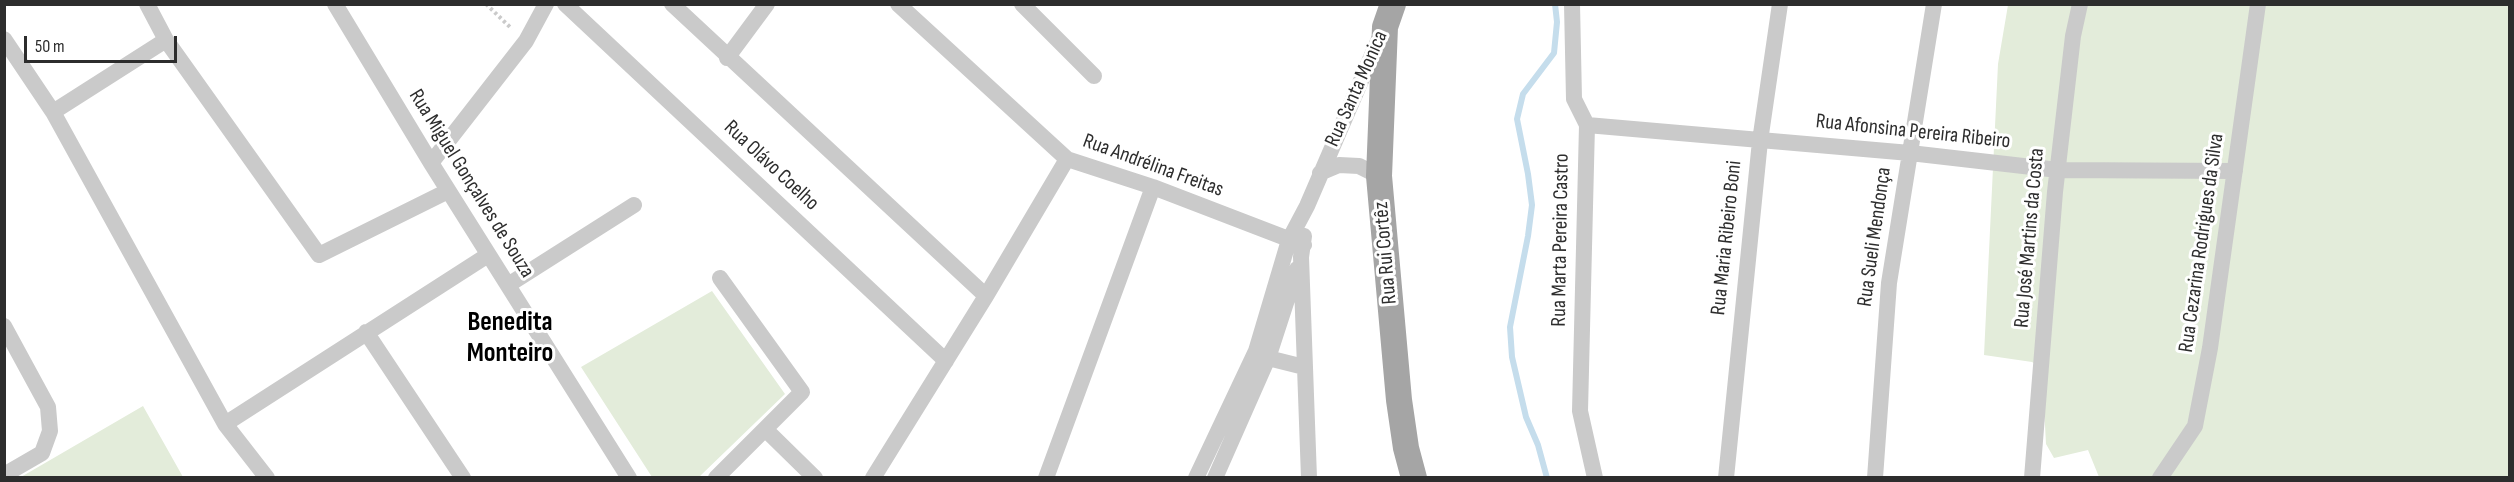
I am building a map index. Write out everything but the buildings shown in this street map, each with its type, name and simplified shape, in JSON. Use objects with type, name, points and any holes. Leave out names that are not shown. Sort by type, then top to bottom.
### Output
[{"type":"main road","name":"Rua Rui Cortêz","points":[[1389,16],[1379,176],[1399,400],[1406,448],[1414,477]]},
{"type":"street","points":[[147,4],[166,40],[319,255],[448,190]]},
{"type":"street","name":"Rua Miguel Gonçalves de Souza","points":[[335,4],[431,164],[628,477]]},
{"type":"street","points":[[431,164],[526,41],[546,4]]},
{"type":"street","name":"Rua Olávo Coelho","points":[[565,4],[946,361]]},
{"type":"street","points":[[672,4],[727,58],[986,296]]},
{"type":"street","points":[[727,58],[767,4]]},
{"type":"street","name":"Rua Andrélina Freitas","points":[[898,4],[1067,159],[1153,187],[1298,248]]},
{"type":"street","points":[[1022,4],[1094,76]]},
{"type":"street","name":"Rua Marta Pereira Castro","points":[[1572,4],[1574,99],[1587,125],[1580,411],[1595,477]]},
{"type":"street","name":"Rua Maria Ribeiro Boni","points":[[1726,477],[1760,141],[1780,4]]},
{"type":"street","name":"Rua Sueli Mendonça","points":[[1875,477],[1889,283],[1934,4]]},
{"type":"street","name":"Rua José Martins da Costa","points":[[2032,477],[2058,170],[2073,36],[2080,4]]},
{"type":"street","name":"Rua Cezarina Rodrigues da Silva","points":[[2160,477],[2195,426],[2210,348],[2258,4]]},
{"type":"street","name":"Rua Santa Monica","points":[[1298,248],[1307,206],[1389,16]]},
{"type":"street","points":[[4,39],[53,112],[225,424],[267,477]]},
{"type":"street","points":[[53,112],[166,40]]},
{"type":"street","name":"Rua Afonsina Pereira Ribeiro","points":[[1587,125],[1910,153],[2058,170],[2235,171]]},
{"type":"street","points":[[873,477],[986,296],[1067,159]]},
{"type":"street","name":"Rua Santa Monica","points":[[1320,173],[1339,165],[1359,166],[1379,176]]},
{"type":"street","points":[[1046,477],[1153,187]]},
{"type":"street","points":[[508,285],[634,205]]},
{"type":"street","points":[[1262,354],[1199,470],[1217,473],[1262,354],[1298,248]]},
{"type":"street","points":[[1298,248],[1309,477]]},
{"type":"street","points":[[225,424],[488,255]]},
{"type":"street","points":[[716,477],[802,392],[720,278]]},
{"type":"street","points":[[4,326],[48,406],[50,431],[42,453],[4,475]]},
{"type":"street","points":[[366,332],[462,477]]},
{"type":"street","points":[[1262,354],[1304,367]]},
{"type":"street","points":[[765,429],[815,477]]},
{"type":"path","points":[[486,4],[526,41]]},
{"type":"green space","points":[[2008,5],[2509,5],[2509,477],[2099,477],[2088,450],[2054,458],[2046,444],[2042,368],[2032,362],[1984,355],[1998,64]]},
{"type":"green space","points":[[712,291],[785,394],[699,477],[652,477],[581,367]]},
{"type":"green space","points":[[143,406],[183,477],[21,477]]},
{"type":"waterway","points":[[1547,478],[1538,445],[1526,417],[1512,357],[1510,327],[1532,205],[1517,119],[1523,94],[1554,53],[1557,22],[1555,4]]},
{"type":"district","name":"Benedita Monteiro","points":[[510,338]]}]
